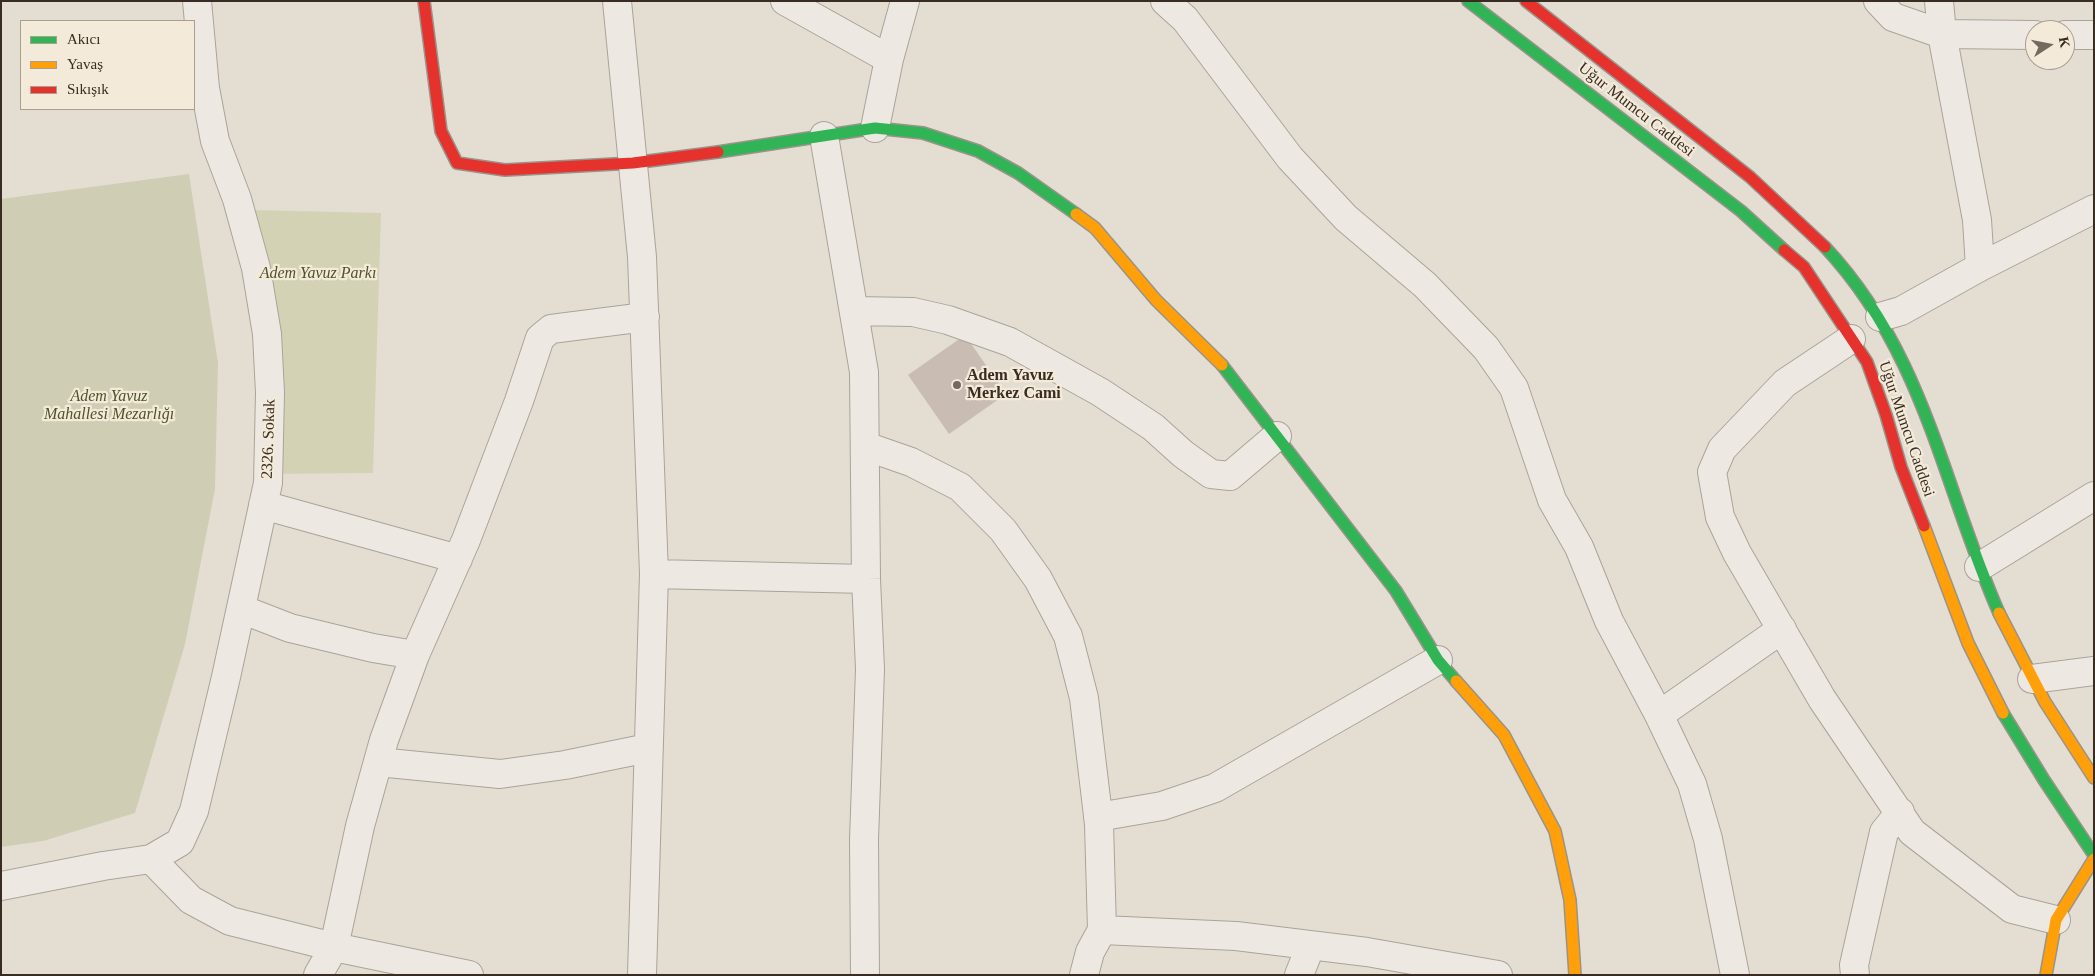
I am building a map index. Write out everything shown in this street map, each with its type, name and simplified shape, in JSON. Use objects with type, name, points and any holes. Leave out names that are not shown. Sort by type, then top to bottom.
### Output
[{"type":"main road","points":[[424,1],[441,131],[458,163],[505,170],[633,163],[875,128],[923,133],[978,151],[1018,173],[1094,228],[1156,300],[1221,364],[1396,591],[1438,660],[1504,735],[1555,831],[1570,900],[1575,975]]},
{"type":"main road","name":"Uğur Mumcu Caddesi","points":[[1468,1],[1741,211],[1804,267],[1867,362],[1886,415],[1901,467],[1968,643],[1999,707],[2094,854]]},
{"type":"main road","name":"Uğur Mumcu Caddesi","points":[[1526,1],[1712,145],[1785,207],[1840,261],[1880,317],[1902,358],[1913,383],[1979,567],[2010,638],[2070,743],[2094,778]]},
{"type":"main road","points":[[2046,975],[2056,920],[2094,859]]},
{"type":"street","name":"2326. Sokak","points":[[152,859],[180,842],[194,811],[268,483],[270,393],[267,334],[253,260],[237,199],[216,142],[205,88],[197,1]]},
{"type":"street","points":[[617,1],[642,257],[654,574],[642,975]]},
{"type":"street","points":[[785,1],[889,59]]},
{"type":"street","points":[[875,128],[889,59],[905,1]]},
{"type":"street","points":[[1165,1],[1185,18],[1290,158],[1346,218],[1426,285],[1486,348],[1514,388],[1552,500],[1579,547],[1608,621],[1659,715],[1692,784],[1708,838],[1735,975]]},
{"type":"street","points":[[1878,1],[1893,17],[1942,34],[2025,35]]},
{"type":"street","points":[[1939,1],[1942,34],[1978,220],[1980,267]]},
{"type":"street","points":[[2075,35],[2094,35]]},
{"type":"street","points":[[824,136],[864,372],[866,578],[870,669],[864,840],[865,975]]},
{"type":"street","points":[[1880,317],[1902,311],[1980,267],[2094,209]]},
{"type":"street","points":[[854,311],[913,312],[948,320],[1010,342],[1100,392],[1153,427],[1183,454],[1211,474],[1230,476],[1277,436]]},
{"type":"street","points":[[318,975],[334,947],[360,826],[378,762],[416,656],[458,559],[519,402],[540,338],[551,329],[645,317]]},
{"type":"street","points":[[1851,339],[1785,383],[1722,448],[1712,472],[1720,517],[1737,553],[1822,699],[1912,832],[2012,909],[2056,920]]},
{"type":"street","points":[[865,446],[911,462],[960,487],[1003,530],[1038,579],[1068,636],[1084,698],[1098,817],[1102,930],[1090,952],[1084,975]]},
{"type":"street","points":[[1979,567],[2094,496]]},
{"type":"street","points":[[263,505],[458,559]]},
{"type":"street","points":[[654,574],[866,578]]},
{"type":"street","points":[[241,609],[290,628],[373,648],[416,656]]},
{"type":"street","points":[[1659,715],[1782,629]]},
{"type":"street","points":[[1098,817],[1162,806],[1215,788],[1438,660]]},
{"type":"street","points":[[2032,679],[2094,670]]},
{"type":"street","points":[[378,762],[500,774],[565,765],[648,748]]},
{"type":"street","points":[[1855,975],[1854,966],[1884,832],[1900,812]]},
{"type":"street","points":[[1,886],[103,866],[152,859],[191,900],[230,921],[334,947],[469,975]]},
{"type":"street","points":[[1102,930],[1236,936],[1367,952],[1498,975]]},
{"type":"street","points":[[1299,975],[1312,945]]},
{"type":"green space","name":"Adem Yavuz Mahallesi Mezarlığı","points":[[189,174],[218,363],[215,489],[185,644],[135,813],[43,841],[1,847],[1,199]]},
{"type":"green space","name":"Adem Yavuz Parkı","points":[[250,210],[381,213],[373,473],[276,474]]},
{"type":"building","name":"Adem Yavuz Merkez Cami","points":[[965,335],[1006,394],[949,434],[908,375]]},
{"type":"traffic: fast","points":[[1468,1],[1741,211],[1784,250]]},
{"type":"traffic: fast","points":[[718,152],[875,128],[923,133],[978,151],[1018,173],[1076,214]]},
{"type":"traffic: fast","points":[[1825,247],[1859,288],[1886,331],[1909,376],[1928,422],[1979,565],[1999,613]]},
{"type":"traffic: fast","points":[[1222,365],[1396,591],[1438,660],[1456,681]]},
{"type":"traffic: fast","points":[[2003,713],[2044,780],[2094,855]]},
{"type":"traffic: slow","points":[[1076,214],[1095,228],[1156,300],[1222,365]]},
{"type":"traffic: slow","points":[[1924,526],[1968,643],[2003,713]]},
{"type":"traffic: slow","points":[[1999,613],[2045,702],[2094,778]]},
{"type":"traffic: slow","points":[[1456,681],[1504,735],[1555,831],[1570,900],[1575,975]]},
{"type":"traffic: slow","points":[[2046,975],[2056,920],[2094,859]]},
{"type":"traffic: jam","points":[[424,1],[441,131],[457,163],[505,170],[633,163],[718,152]]},
{"type":"traffic: jam","points":[[1526,1],[1750,177],[1825,247]]},
{"type":"traffic: jam","points":[[1784,250],[1804,267],[1867,362],[1886,415],[1901,467],[1924,526]]},
{"type":"place","name":"Adem Yavuz Merkez Cami","points":[[957,385]]}]
